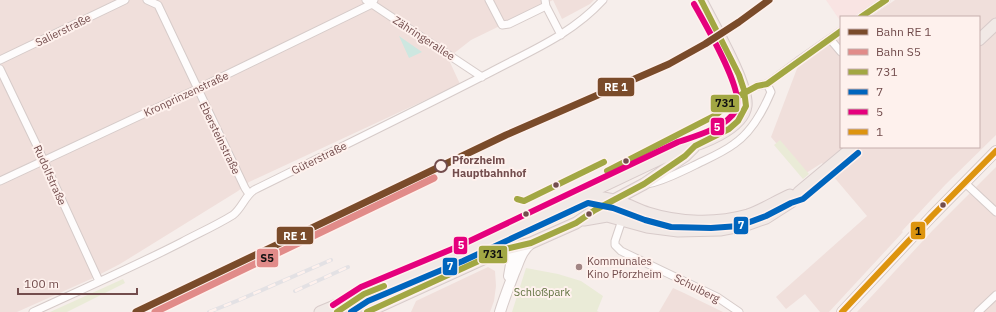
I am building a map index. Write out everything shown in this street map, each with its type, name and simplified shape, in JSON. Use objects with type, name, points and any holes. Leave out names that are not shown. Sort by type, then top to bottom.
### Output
[{"type":"main road","points":[[320,312],[437,264],[523,225],[681,149],[695,146],[729,129],[738,122],[742,117],[746,106],[746,94],[701,0]]},
{"type":"main road","points":[[980,39],[996,24]]},
{"type":"main road","points":[[576,223],[595,210],[638,188],[684,156],[695,146]]},
{"type":"main road","points":[[367,312],[505,249],[530,243],[576,223],[604,216],[647,228],[678,231],[706,231],[752,224],[766,218],[791,202],[799,192],[852,148]]},
{"type":"main road","points":[[842,312],[996,151]]},
{"type":"main road","points":[[634,172],[638,174],[639,177],[637,184],[638,188],[632,196],[632,200],[636,207],[641,211]]},
{"type":"main road","points":[[587,195],[615,200],[641,211],[672,219],[702,220],[728,219],[754,212],[799,192]]},
{"type":"main road","points":[[508,286],[514,247],[523,225]]},
{"type":"main road","points":[[500,312],[508,286],[523,252],[530,243]]},
{"type":"street","name":"Salierstraße","points":[[0,60],[125,0]]},
{"type":"street","name":"Ebersteinstraße","points":[[146,0],[158,5],[197,89],[249,194]]},
{"type":"street","points":[[489,0],[502,25],[509,24],[545,3],[562,35]]},
{"type":"street","name":"Güterstraße","points":[[33,312],[157,255],[228,218],[240,209],[249,194],[254,190],[482,77],[562,35],[586,17],[603,0]]},
{"type":"street","points":[[862,16],[886,0]]},
{"type":"street","name":"Kronprinzenstraße","points":[[0,181],[197,89],[371,1]]},
{"type":"street","name":"Zähringerallee","points":[[371,1],[482,77]]},
{"type":"street","points":[[757,86],[767,84],[840,32]]},
{"type":"street","points":[[830,39],[840,51]]},
{"type":"street","name":"Rudolfstraße","points":[[0,69],[99,281]]},
{"type":"street","points":[[638,188],[666,179],[729,148],[739,141],[765,106],[771,92],[767,84]]},
{"type":"street","points":[[965,183],[996,212]]},
{"type":"street","name":"Schulberg","points":[[622,220],[615,241],[615,245],[621,251],[717,298],[739,312]]},
{"type":"street","points":[[337,312],[364,294]]},
{"type":"street","points":[[978,312],[996,295]]},
{"type":"shaded area","points":[[0,0],[553,0],[471,40],[448,58],[460,84],[249,182],[238,191],[120,264],[91,279],[17,312],[0,312]]},
{"type":"shaded area","points":[[553,0],[594,0],[590,4],[562,19]]},
{"type":"shaded area","points":[[826,0],[877,0],[854,16],[840,16],[840,21]]},
{"type":"shaded area","points":[[895,0],[996,0],[996,135],[946,184],[829,312],[820,312],[805,294],[786,309],[776,297],[867,216],[822,163],[803,175],[771,137],[798,66],[840,38],[840,148],[980,148],[980,16],[871,16]]},
{"type":"shaded area","points":[[996,167],[996,312],[857,312],[933,230]]},
{"type":"shaded area","points":[[488,267],[495,271],[496,286],[494,301],[490,312],[411,312],[416,301]]},
{"type":"shaded area","points":[[673,288],[684,293],[723,312],[659,312]]},
{"type":"green space","points":[[780,140],[809,174],[803,179],[774,145]]},
{"type":"green space","points":[[595,205],[532,234],[531,232],[535,227],[578,207]]},
{"type":"green space","points":[[509,237],[509,243],[469,260],[467,255]]},
{"type":"green space","name":"Schloßpark","points":[[526,268],[558,274],[581,281],[603,296],[597,311],[599,312],[512,312]]},
{"type":"green space","points":[[123,279],[125,283],[67,312],[50,312]]},
{"type":"water","points":[[399,36],[422,52],[409,58]]},
{"type":"railway","points":[[209,312],[331,260]]},
{"type":"railway","points":[[295,291],[348,267]]},
{"type":"transit line","name":"731","points":[[367,312],[505,249],[531,243],[576,223],[595,210],[644,184],[685,156],[695,146],[729,129],[738,121],[746,106],[744,90],[739,75],[701,0]]},
{"type":"transit line","points":[[136,312],[506,135],[669,64],[705,44],[769,0]]},
{"type":"transit line","name":"731","points":[[862,16],[886,0]]},
{"type":"transit line","name":"5","points":[[333,305],[361,287],[457,247],[678,142],[710,130],[725,122],[736,110],[737,101],[735,89],[722,57],[694,4]]},
{"type":"transit line","name":"731","points":[[607,171],[716,115],[722,110],[724,104],[757,86],[767,84],[840,32]]},
{"type":"transit line","name":"1","points":[[842,312],[932,216],[996,151]]},
{"type":"transit line","name":"7","points":[[351,312],[368,301],[463,261],[588,203],[613,208],[645,220],[671,227],[711,228],[739,226],[766,216],[791,203],[803,199],[858,153]]},
{"type":"transit line","name":"731","points":[[517,199],[524,201],[604,162]]},
{"type":"transit line","name":"731","points":[[337,312],[364,294],[384,286]]},
{"type":"rail line","name":"S5","points":[[155,312],[434,178]]},
{"type":"place","name":"Pforzheim Hauptbahnhof","points":[[441,166]]},
{"type":"place","name":"Kommunales Kino Pforzheim","points":[[579,267]]}]
